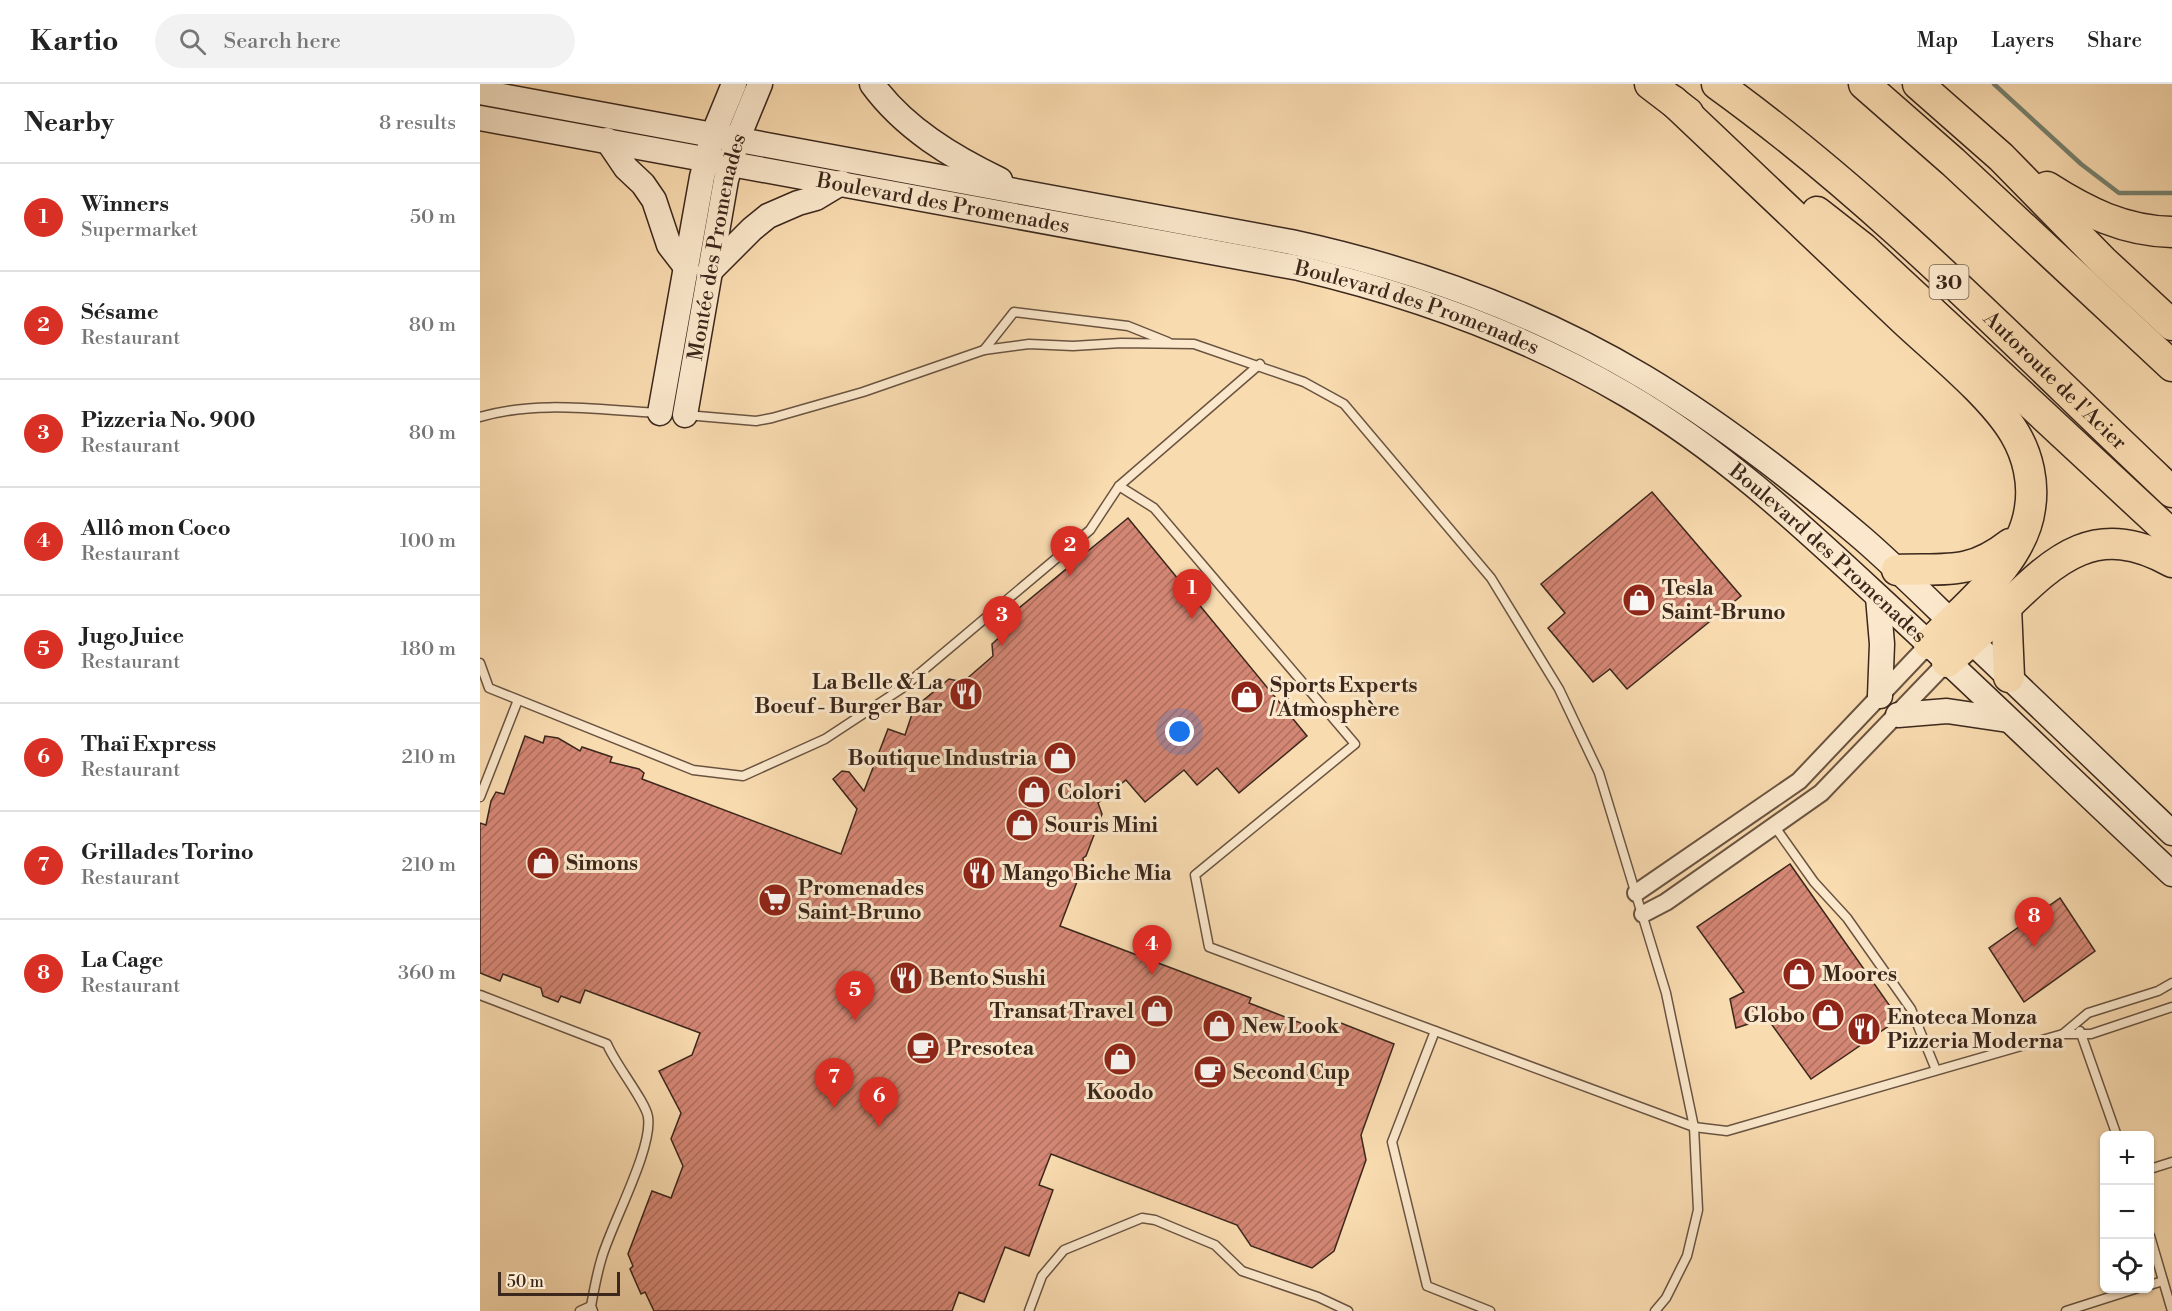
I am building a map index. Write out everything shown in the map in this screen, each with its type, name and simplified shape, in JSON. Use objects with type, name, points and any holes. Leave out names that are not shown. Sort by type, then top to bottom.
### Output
[{"type":"highway","name":"Autoroute de l'Acier","points":[[1717,84],[1762,118],[1867,206],[2172,492]]},
{"type":"highway","points":[[1864,84],[1953,162],[2172,366]]},
{"type":"highway","points":[[1918,84],[2001,157],[2096,254],[2172,325]]},
{"type":"highway","points":[[1661,93],[1949,362],[2009,424],[2024,452],[2031,498],[2026,526],[2008,561],[1961,631],[1938,653]]},
{"type":"highway","points":[[1661,93],[1863,248],[2172,535]]},
{"type":"highway","points":[[2001,157],[2091,214],[2136,228],[2172,232]]},
{"type":"highway","points":[[1897,570],[1948,570],[1967,567],[2000,552],[2026,526]]},
{"type":"highway","points":[[1961,631],[2006,607],[2046,568],[2065,556],[2083,549],[2104,545],[2127,545],[2146,549],[2172,562]]},
{"type":"highway","points":[[2006,607],[2009,677]]},
{"type":"street","name":"Montée des Promenades","points":[[673,414],[698,269],[707,158],[713,135],[734,84]]},
{"type":"street","name":"Montée des Promenades","points":[[698,269],[734,151],[760,84]]},
{"type":"street","points":[[872,84],[899,114],[937,145],[1026,193]]},
{"type":"street","name":"Boulevard des Promenades","points":[[480,92],[713,135],[734,151],[841,183],[1299,268],[1392,292],[1479,322],[1583,370],[1627,394],[1686,433],[1762,491],[2172,874]]},
{"type":"street","name":"Boulevard des Promenades","points":[[480,118],[707,158],[734,151],[1026,193],[1340,253],[1426,277],[1509,309],[1601,352],[1687,404],[1820,504],[1897,570],[2172,833]]},
{"type":"street","points":[[607,140],[626,168],[643,184],[654,200],[669,245],[698,269],[768,216],[816,198],[841,183]]},
{"type":"street","points":[[1878,597],[1882,644],[1880,696]]},
{"type":"street","points":[[1636,893],[1791,788],[1880,696],[1938,653]]},
{"type":"street","points":[[1643,914],[1671,898],[1775,827],[1828,787],[1898,715],[1938,653]]},
{"type":"street","points":[[1898,715],[1947,711],[2008,720]]},
{"type":"lane","points":[[984,350],[1014,312],[1128,326],[1174,344]]},
{"type":"lane","points":[[480,417],[507,410],[539,407],[756,421],[824,404],[984,350],[1029,344],[1194,344],[1260,364],[1304,382],[1344,404],[1491,578],[1559,688],[1599,773],[1674,1024],[1694,1127],[1698,1210],[1687,1256],[1666,1298],[1655,1311]]},
{"type":"lane","points":[[480,663],[489,688],[693,770],[742,776],[825,739],[901,689],[1090,530],[1119,486],[1260,364]]},
{"type":"lane","points":[[1119,486],[1154,508],[1355,744],[1195,875],[1209,947],[1694,1127],[1727,1131],[2063,1034],[2110,1029],[2172,1007]]},
{"type":"lane","points":[[480,797],[518,700]]},
{"type":"lane","points":[[1775,827],[1814,882],[1847,918],[1911,1009],[1935,1070]]},
{"type":"lane","points":[[2063,1034],[2088,1013],[2158,991],[2172,983]]},
{"type":"lane","points":[[480,995],[607,1044],[648,1117],[646,1139],[602,1256],[592,1309],[580,1311]]},
{"type":"lane","points":[[2077,1023],[2115,1131]]},
{"type":"lane","points":[[1435,1031],[1392,1142],[1427,1286],[1490,1311]]},
{"type":"lane","points":[[2154,1168],[2172,1162]]},
{"type":"lane","points":[[1029,1311],[1042,1276],[1064,1250],[1142,1218],[1155,1220],[1215,1245],[1242,1271],[1318,1297],[1348,1311]]},
{"type":"lane","points":[[2151,1239],[2172,1311]]},
{"type":"lane","points":[[2154,1284],[2163,1281]]},
{"type":"lane","points":[[2066,1311],[2122,1293]]},
{"type":"building","points":[[1652,492],[1741,596],[1627,689],[1610,669],[1593,682],[1548,628],[1565,613],[1541,584]]},
{"type":"building","name":"Promenades Saint-Bruno","points":[[1128,518],[1307,736],[1239,793],[1217,768],[1197,785],[1184,770],[1145,802],[1126,780],[1098,803],[1102,814],[1086,856],[1083,858],[1085,874],[1080,874],[1060,926],[1251,998],[1249,1003],[1311,1027],[1336,1021],[1394,1044],[1361,1135],[1366,1160],[1334,1251],[1312,1268],[1251,1246],[1237,1225],[1051,1154],[1039,1185],[1053,1190],[1029,1256],[1005,1247],[984,1302],[959,1292],[952,1311],[654,1311],[645,1292],[641,1294],[630,1269],[633,1266],[628,1254],[652,1191],[671,1198],[683,1166],[671,1139],[681,1113],[659,1071],[692,1055],[700,1033],[585,990],[580,1003],[561,996],[558,1002],[543,996],[541,988],[503,974],[500,981],[480,973],[480,823],[486,825],[491,801],[496,792],[504,794],[525,736],[543,743],[545,736],[558,738],[580,751],[582,747],[612,757],[610,762],[639,769],[644,773],[642,779],[841,854],[857,809],[833,779],[842,771],[849,772],[864,791],[888,729],[905,735],[914,708],[949,679],[963,682],[993,656],[992,644],[1013,625],[1007,618]]},
{"type":"building","points":[[1790,864],[1899,1019],[1811,1079],[1767,1018],[1736,1028],[1730,999],[1744,992],[1697,927]]},
{"type":"building","points":[[2060,898],[2095,951],[2024,1002],[1989,948]]},
{"type":"waterway","points":[[1994,84],[2081,164],[2119,193],[2172,193]]},
{"type":"place","name":"Sésame","points":[[1070,576]]},
{"type":"place","name":"Tesla Saint-Bruno","points":[[1639,600]]},
{"type":"place","name":"Winners","points":[[1192,619]]},
{"type":"place","name":"Pizzeria No. 900","points":[[1002,646]]},
{"type":"place","name":"La Belle & La Boeuf - Burger Bar","points":[[966,694]]},
{"type":"place","name":"Sports Experts / Atmosphère","points":[[1247,697]]},
{"type":"place","name":"Boutique Industria","points":[[1060,758]]},
{"type":"place","name":"Colori","points":[[1034,792]]},
{"type":"place","name":"Souris Mini","points":[[1022,825]]},
{"type":"place","name":"Simons","points":[[543,863]]},
{"type":"place","name":"Mango Biche Mia","points":[[979,873]]},
{"type":"place","name":"Promenades Saint-Bruno","points":[[775,900]]},
{"type":"place","name":"La Cage","points":[[2034,947]]},
{"type":"place","name":"Moores","points":[[1799,974]]},
{"type":"place","name":"Allô mon Coco","points":[[1152,975]]},
{"type":"place","name":"Bento Sushi","points":[[906,978]]},
{"type":"place","name":"Transat Travel","points":[[1157,1011]]},
{"type":"place","name":"Globo","points":[[1828,1015]]},
{"type":"place","name":"Jugo Juice","points":[[855,1021]]},
{"type":"place","name":"New Look","points":[[1219,1026]]},
{"type":"place","name":"Enoteca Monza Pizzeria Moderna","points":[[1864,1029]]},
{"type":"place","name":"Presotea","points":[[923,1048]]},
{"type":"place","name":"Koodo","points":[[1120,1059]]},
{"type":"place","name":"Second Cup","points":[[1210,1072]]},
{"type":"place","name":"Grillades Torino","points":[[834,1108]]},
{"type":"place","name":"Thaï Express","points":[[879,1127]]}]
